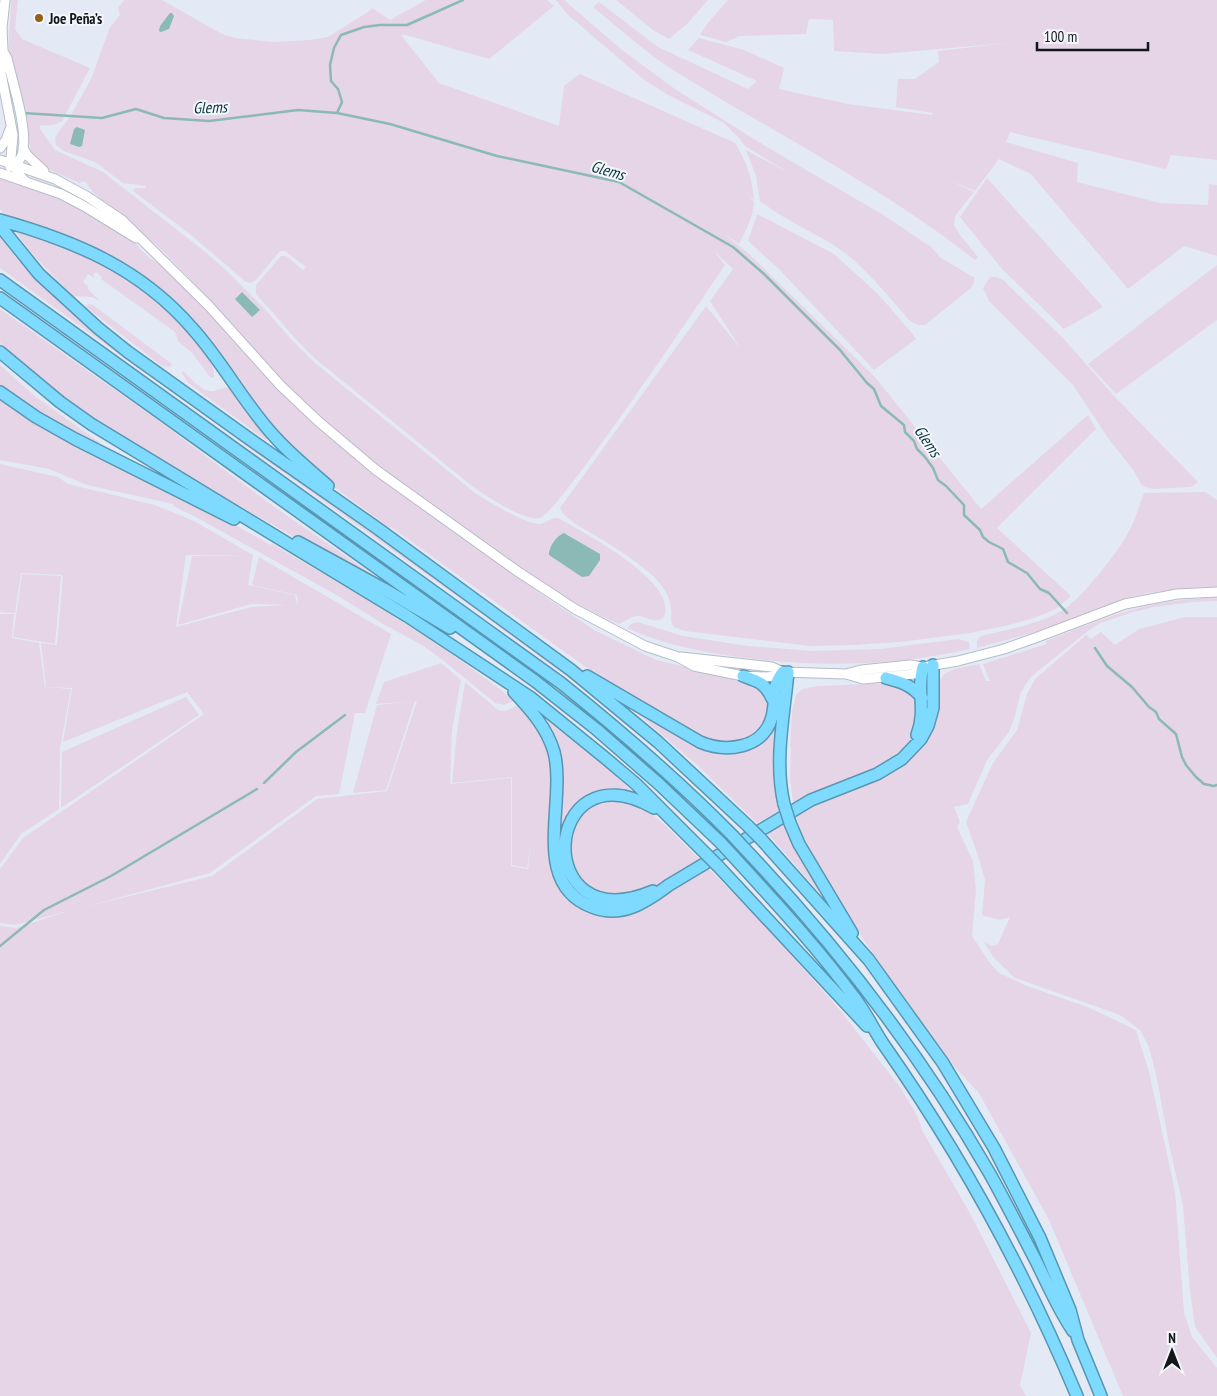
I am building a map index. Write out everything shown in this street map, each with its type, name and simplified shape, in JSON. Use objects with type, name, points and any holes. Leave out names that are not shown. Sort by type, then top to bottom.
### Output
[{"type":"highway","points":[[0,220],[81,247],[117,266],[158,296],[192,328],[222,364],[235,385],[274,437],[377,528]]},
{"type":"highway","points":[[0,226],[25,258],[70,304],[128,352],[377,528],[553,656],[658,742],[761,839],[869,960]]},
{"type":"highway","points":[[0,280],[561,683],[673,777],[733,836],[794,902],[891,1021],[925,1070],[989,1174],[1025,1240],[1061,1313],[1078,1340]]},
{"type":"highway","points":[[0,298],[516,668],[596,729],[658,784],[734,856],[819,952],[856,999],[932,1115],[992,1218],[1043,1318],[1077,1396]]},
{"type":"highway","points":[[0,352],[60,402],[91,424],[407,616],[530,697],[582,738],[668,815],[884,1044]]},
{"type":"highway","points":[[0,392],[36,417],[83,443],[175,488],[255,532],[283,542]]},
{"type":"highway","points":[[251,522],[277,531],[384,589],[516,668]]},
{"type":"highway","points":[[553,656],[683,733],[705,744],[727,749],[753,741],[768,725],[772,718],[775,684],[786,672]]},
{"type":"highway","points":[[499,676],[533,712],[547,733],[554,750],[558,780],[554,848],[558,872],[568,890],[578,900],[592,908],[615,911],[641,905],[668,885],[811,800],[887,770],[902,759],[926,732],[932,714],[928,666]]},
{"type":"highway","points":[[913,746],[922,717],[920,682],[928,666]]},
{"type":"highway","points":[[786,672],[779,775],[784,804],[799,844],[869,960],[943,1063],[994,1148],[1043,1244],[1070,1310],[1078,1340],[1101,1396]]},
{"type":"highway","points":[[743,676],[762,683],[767,688],[774,702]]},
{"type":"highway","points":[[886,678],[910,685],[922,698]]},
{"type":"highway","points":[[668,815],[637,798],[613,795],[596,798],[583,807],[573,818],[567,830],[564,849],[568,867],[573,877],[583,888],[600,898],[612,900],[631,899],[668,885]]},
{"type":"main road","points":[[5,0],[1,73],[13,135],[11,158],[18,174],[26,182]]},
{"type":"main road","points":[[0,172],[14,164],[21,157],[23,148],[23,126],[7,58],[3,50]]},
{"type":"main road","points":[[0,148],[6,140],[11,124]]},
{"type":"main road","points":[[23,148],[37,166],[55,179],[88,197],[130,227],[209,306],[280,385],[318,422],[358,456],[543,589],[602,624],[646,646],[678,657],[694,666],[743,676],[776,676],[786,672]]},
{"type":"main road","points":[[0,160],[55,179]]},
{"type":"main road","points":[[0,172],[44,187],[74,200],[143,242]]},
{"type":"main road","points":[[846,674],[861,670],[910,665],[928,666],[958,661],[1035,638],[1125,604],[1177,594],[1217,592]]},
{"type":"main road","points":[[678,657],[772,667],[786,672],[846,674],[863,679],[914,674],[928,666]]},
{"type":"shaded area","points":[[11,0],[18,0],[15,29],[22,39],[90,68],[62,121],[57,124],[40,125],[40,129],[55,150],[103,172],[204,251],[263,307],[315,363],[475,493],[506,512],[533,523],[540,524],[553,518],[558,518],[607,546],[627,560],[645,575],[658,590],[665,604],[663,618],[654,620],[636,616],[619,624],[573,603],[393,477],[345,440],[295,394],[162,250],[108,206],[90,189],[87,183],[83,181],[80,183],[66,177],[39,162],[29,150],[31,149],[24,113],[11,66],[9,41]],"holes":[[[560,534],[567,534],[599,554],[584,577],[549,555],[549,549]]]},
{"type":"shaded area","points":[[124,0],[162,0],[222,34],[235,38],[275,42],[328,37],[372,8],[390,20],[426,0],[463,0],[444,11],[466,0],[547,0],[554,6],[489,59],[401,35],[439,83],[559,126],[564,86],[580,74],[735,143],[746,164],[752,184],[754,200],[747,193],[754,202],[749,223],[739,244],[723,233],[748,253],[874,376],[981,509],[1088,415],[1096,429],[997,528],[1071,596],[1056,609],[1034,618],[1005,626],[970,633],[900,642],[810,646],[685,631],[674,627],[671,621],[669,598],[656,579],[627,556],[574,523],[560,508],[706,306],[741,349],[710,301],[733,269],[714,251],[725,265],[601,444],[552,507],[540,518],[524,516],[472,486],[318,361],[256,294],[256,285],[281,256],[286,256],[303,270],[306,267],[285,251],[280,251],[256,280],[251,283],[246,282],[191,235],[133,191],[135,188],[146,188],[146,186],[123,183],[95,162],[64,151],[56,145],[55,139],[57,134],[70,117],[92,77],[110,27],[120,15],[118,8]]},
{"type":"shaded area","points":[[556,0],[564,0],[622,50],[675,89],[757,141],[885,216],[931,247],[941,258],[975,278],[972,287],[925,325],[911,322],[854,260],[824,239],[780,215],[760,201],[756,176],[746,150],[789,173],[745,146],[724,123],[668,95],[643,79],[568,15]]},
{"type":"shaded area","points":[[616,0],[708,0],[688,23],[669,39],[653,30]]},
{"type":"shaded area","points":[[728,0],[1217,0],[1217,160],[1171,155],[1166,169],[1010,132],[1006,142],[1078,163],[1077,182],[1160,203],[1208,205],[1209,184],[1217,185],[1217,256],[1184,246],[1128,289],[1031,174],[999,159],[975,191],[949,180],[974,192],[955,216],[954,225],[978,257],[975,260],[939,233],[865,184],[673,70],[642,48],[593,7],[599,2],[658,47],[748,89],[757,81],[688,50],[699,38],[744,50],[784,68],[779,89],[848,104],[932,115],[933,113],[896,107],[898,79],[915,79],[939,62],[938,51],[1008,43],[882,54],[834,51],[833,20],[809,19],[806,34],[740,36],[726,42],[700,35]]},
{"type":"shaded area","points":[[170,13],[174,16],[169,29],[159,31],[160,26]]},
{"type":"shaded area","points":[[77,127],[85,130],[82,146],[79,147],[70,144],[74,129]]},
{"type":"shaded area","points":[[0,176],[59,196],[134,241],[151,259],[160,264],[181,283],[285,395],[535,590],[594,630],[656,660],[756,683],[770,704],[768,717],[755,735],[735,744],[705,740],[594,673],[330,484],[303,461],[148,283],[7,218],[0,209]]},
{"type":"shaded area","points":[[987,178],[1103,307],[1064,329],[1003,270],[960,217]]},
{"type":"shaded area","points":[[757,214],[834,254],[878,294],[916,339],[874,370],[778,268],[748,241]]},
{"type":"shaded area","points":[[16,232],[69,249],[95,260],[142,290],[177,321],[200,346],[209,358],[214,377],[211,378],[193,354],[178,341],[175,332],[101,279],[102,277],[96,272],[93,275],[94,278],[88,274],[83,282],[100,301],[92,297],[73,296],[31,253]]},
{"type":"shaded area","points":[[0,237],[19,262],[21,261],[34,276],[92,330],[139,367],[0,268]]},
{"type":"shaded area","points":[[1217,265],[1217,320],[1116,394],[1088,364]]},
{"type":"shaded area","points":[[990,277],[1002,279],[1063,338],[1116,398],[1198,482],[1191,487],[1153,489],[1141,484],[1134,471],[1108,438],[1073,385],[989,301],[983,288]]},
{"type":"shaded area","points":[[242,292],[260,310],[252,317],[235,299]]},
{"type":"shaded area","points":[[88,304],[93,305],[172,364],[170,367],[162,366],[86,307]]},
{"type":"shaded area","points":[[0,309],[156,419],[276,508],[398,592],[322,553],[188,474],[223,497],[136,446],[80,409],[2,346],[0,342]]},
{"type":"shaded area","points":[[0,365],[36,397],[101,445],[49,418],[0,387]]},
{"type":"shaded area","points":[[183,371],[205,390],[214,391],[229,388],[267,439],[188,383],[182,373]]},
{"type":"shaded area","points":[[0,397],[272,544],[332,579],[392,615],[449,653],[505,693],[513,701],[504,705],[495,703],[422,645],[383,624],[340,597],[175,507],[173,504],[87,485],[49,469],[0,460]]},
{"type":"shaded area","points":[[239,438],[559,668],[611,709],[694,781],[742,830],[662,754],[584,689],[238,440]]},
{"type":"shaded area","points":[[0,464],[58,477],[68,484],[155,505],[194,521],[253,555],[248,585],[295,595],[298,604],[297,595],[252,585],[259,557],[391,634],[365,713],[355,713],[339,794],[316,796],[210,873],[84,907],[212,876],[317,799],[387,791],[417,701],[376,704],[384,682],[441,663],[461,680],[452,731],[450,784],[511,778],[511,866],[528,869],[531,843],[527,868],[512,865],[512,777],[452,783],[457,731],[465,682],[498,710],[506,711],[517,705],[526,711],[538,726],[549,753],[553,773],[550,844],[573,899],[635,911],[645,910],[657,900],[708,869],[761,921],[839,1009],[900,1087],[917,1115],[923,1132],[971,1215],[1031,1333],[1020,1385],[1026,1396],[0,1396],[0,926],[16,928],[68,911],[15,925],[0,923],[0,869],[23,838],[204,714],[187,692],[63,742],[72,688],[46,687],[41,643],[57,645],[63,575],[21,573],[15,613],[0,612]],"holes":[[[186,555],[253,555],[192,556],[178,625],[251,604],[287,605],[251,607],[176,627]]]},
{"type":"shaded area","points":[[1205,492],[1217,500],[1217,587],[1187,588],[1130,597],[1039,631],[977,648],[977,641],[981,636],[1042,620],[1069,606],[1098,575],[1123,541],[1133,524],[1144,493]]},
{"type":"shaded area","points":[[564,533],[600,554],[600,560],[589,576],[582,577],[549,555],[554,542]]},
{"type":"shaded area","points":[[22,574],[61,576],[55,644],[13,637]]},
{"type":"shaded area","points":[[1217,598],[1217,601],[1154,607],[1100,623],[1032,676],[1021,692],[1009,732],[987,760],[968,804],[954,807],[960,822],[957,827],[973,861],[976,890],[972,936],[989,962],[999,973],[1027,986],[1090,1008],[1136,1030],[1149,1072],[1175,1191],[1184,1312],[1192,1337],[1217,1368],[1217,1396],[1123,1396],[1049,1220],[979,1093],[953,1065],[865,942],[799,829],[796,815],[835,795],[879,779],[906,762],[929,735],[934,726],[939,703],[940,680],[952,670],[979,664],[986,681],[990,681],[983,664],[1047,644],[1046,641],[1124,612],[1162,603]]},
{"type":"shaded area","points":[[0,614],[14,614],[12,638],[39,643],[45,687],[71,689],[60,748],[59,809],[21,834],[0,864]]},
{"type":"shaded area","points":[[1185,617],[1217,617],[1217,1358],[1195,1327],[1183,1206],[1149,1047],[1140,1030],[1120,1015],[1015,978],[993,957],[984,942],[992,946],[998,944],[1010,917],[1000,920],[982,915],[985,880],[966,822],[993,763],[1017,730],[1027,694],[1035,679],[1086,634],[1091,639],[1101,632],[1115,645],[1139,629]]},
{"type":"shaded area","points":[[638,622],[683,636],[748,646],[813,651],[880,649],[958,639],[969,642],[970,649],[913,659],[856,664],[769,661],[682,647],[654,639],[627,628],[631,624]]},
{"type":"shaded area","points":[[897,683],[918,700],[915,734],[905,750],[877,768],[793,803],[790,778],[790,747],[792,711],[796,695],[802,689],[818,686]]},
{"type":"shaded area","points":[[186,697],[199,715],[61,808],[62,752]]},
{"type":"shaded area","points":[[415,701],[386,790],[353,793],[377,705]]},
{"type":"shaded area","points":[[632,707],[729,752],[773,723],[779,723],[775,776],[779,811],[757,823],[697,765]]},
{"type":"shaded area","points":[[547,721],[602,764],[634,793],[619,791],[601,792],[593,796],[568,818],[560,840],[562,864],[592,899],[619,906],[601,905],[579,895],[562,871],[558,843],[562,792]]},
{"type":"shaded area","points":[[618,799],[644,807],[699,859],[664,882],[640,893],[620,897],[595,892],[577,877],[568,848],[574,824],[590,807]]},
{"type":"shaded area","points":[[783,823],[821,891],[819,892],[767,833]]},
{"type":"waterway","points":[[337,113],[342,102],[338,89],[331,81],[330,65],[334,48],[341,35],[364,27],[407,25],[463,0]]},
{"type":"waterway","name":"Glems","points":[[23,113],[102,118],[136,109],[164,118],[209,121],[298,110],[337,113],[390,124],[497,156],[619,182],[733,247],[764,274],[840,350],[874,389],[881,406],[904,425],[905,432],[914,441],[917,449],[933,468],[938,480],[964,505],[964,515],[980,530],[983,537],[1003,549],[1008,562],[1027,573],[1040,589],[1049,593],[1067,613]]},
{"type":"waterway","name":"Glems","points":[[1095,648],[1107,666],[1132,687],[1149,707],[1156,712],[1159,719],[1176,734],[1182,757],[1196,777],[1204,784],[1217,785]]},
{"type":"waterway","points":[[264,783],[296,752],[345,715]]},
{"type":"waterway","points":[[0,946],[44,910],[111,876],[257,789]]},
{"type":"place","name":"Joe Peña’s","points":[[39,18]]}]
